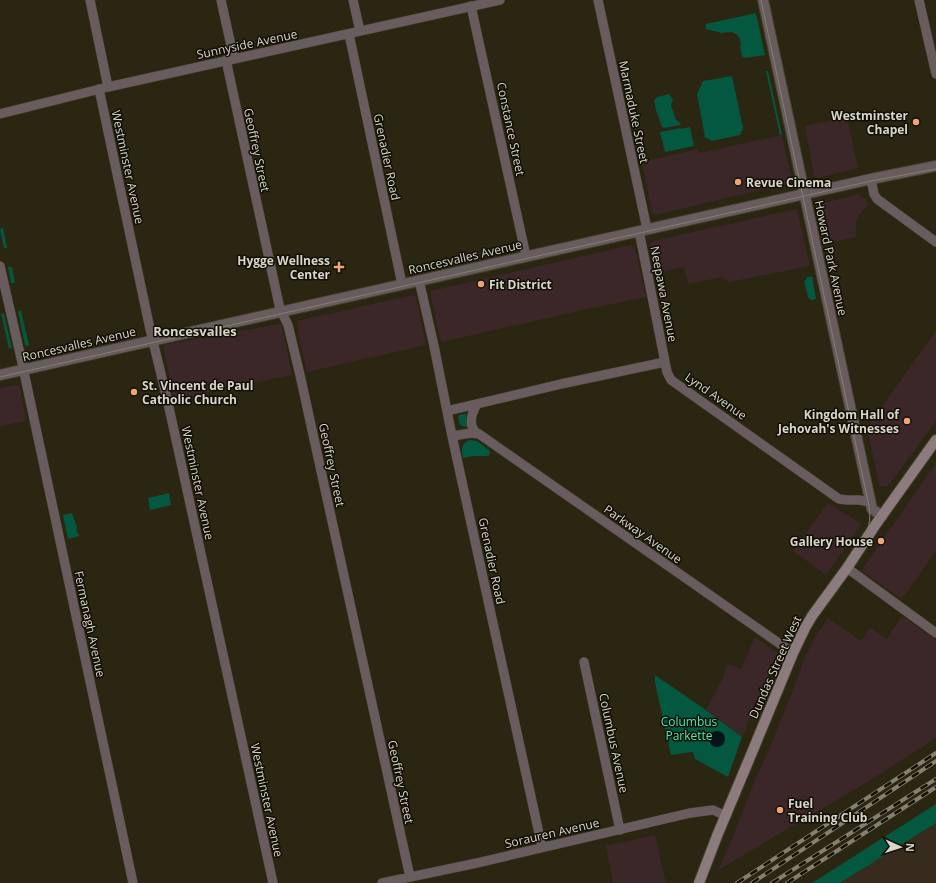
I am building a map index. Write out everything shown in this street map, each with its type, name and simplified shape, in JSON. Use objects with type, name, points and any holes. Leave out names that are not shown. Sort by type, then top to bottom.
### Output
[{"type":"main road","name":"Dundas Street West","points":[[699,883],[793,653],[805,628],[936,440]]},
{"type":"street","points":[[90,0],[108,87]]},
{"type":"street","name":"Geoffrey Street","points":[[221,0],[230,60],[266,249],[281,311],[288,325],[295,354],[410,877]]},
{"type":"street","points":[[354,0],[360,31]]},
{"type":"street","name":"Sunnyside Avenue","points":[[0,114],[99,89],[500,0]]},
{"type":"street","name":"Marmaduke Street","points":[[598,0],[634,166],[643,230]]},
{"type":"street","name":"Howard Park Avenue","points":[[763,0],[870,502],[872,509],[882,516]]},
{"type":"street","points":[[919,0],[936,74]]},
{"type":"street","name":"Constance Street","points":[[471,6],[526,256]]},
{"type":"street","name":"Grenadier Road","points":[[349,34],[402,284]]},
{"type":"street","name":"Westminster Avenue","points":[[99,89],[273,883]]},
{"type":"street","name":"Roncesvalles Avenue","points":[[0,374],[870,179],[936,166]]},
{"type":"street","points":[[870,179],[874,194],[878,199],[936,242]]},
{"type":"street","name":"Neepawa Avenue","points":[[643,230],[665,362]]},
{"type":"street","name":"Fermanagh Avenue","points":[[0,266],[133,883]]},
{"type":"street","name":"Grenadier Road","points":[[419,280],[542,847]]},
{"type":"street","points":[[447,411],[561,384],[665,362]]},
{"type":"street","name":"Lynd Avenue","points":[[665,362],[667,372],[672,380],[839,499],[870,502]]},
{"type":"street","points":[[477,404],[472,413],[472,425],[474,430],[479,434]]},
{"type":"street","points":[[452,436],[471,433],[479,434]]},
{"type":"street","name":"Parkway Avenue","points":[[479,434],[793,653]]},
{"type":"street","points":[[846,568],[936,633]]},
{"type":"street","name":"Columbus Avenue","points":[[584,662],[620,830]]},
{"type":"street","name":"Sorauren Avenue","points":[[382,883],[477,863],[690,813],[712,810],[726,816]]},
{"type":"shaded area","points":[[847,117],[858,168],[817,178],[814,177],[805,126]]},
{"type":"shaded area","points":[[782,135],[792,181],[791,183],[655,215],[652,213],[642,162],[698,149],[699,153]]},
{"type":"shaded area","points":[[858,194],[869,204],[856,220],[856,237],[829,243],[821,204]]},
{"type":"shaded area","points":[[797,209],[810,266],[729,282],[722,277],[688,284],[684,267],[655,274],[649,247],[650,243],[653,241]]},
{"type":"shaded area","points":[[631,245],[635,248],[646,297],[441,342],[431,291]]},
{"type":"shaded area","points":[[413,295],[416,296],[426,345],[307,372],[297,321]]},
{"type":"shaded area","points":[[280,324],[282,326],[292,375],[174,400],[163,345]]},
{"type":"shaded area","points":[[936,331],[936,421],[889,485],[884,487],[880,486],[867,427]]},
{"type":"shaded area","points":[[15,385],[20,386],[26,421],[0,426],[0,388]]},
{"type":"shaded area","points":[[936,463],[936,551],[902,599],[861,571]]},
{"type":"shaded area","points":[[828,503],[861,525],[826,575],[793,551]]},
{"type":"shaded area","points":[[902,616],[936,640],[936,738],[869,781],[718,870],[770,747],[804,659],[814,639],[828,618],[861,641],[870,628],[887,639]]},
{"type":"shaded area","points":[[755,637],[778,653],[742,737],[706,710],[722,680],[727,664],[741,669]]},
{"type":"shaded area","points":[[717,731],[723,733],[725,739],[723,745],[717,747],[711,745],[709,739],[711,733]]},
{"type":"shaded area","points":[[936,823],[936,883],[840,883],[847,878]]},
{"type":"shaded area","points":[[655,835],[666,883],[613,883],[606,846]]},
{"type":"green space","points":[[756,13],[765,55],[745,58],[742,56],[740,47],[741,43],[736,34],[731,32],[722,33],[705,29],[706,24]]},
{"type":"green space","points":[[766,71],[768,71],[782,135],[780,135]]},
{"type":"green space","points":[[732,76],[743,128],[740,135],[712,141],[705,137],[697,94],[703,81]]},
{"type":"green space","points":[[669,94],[673,100],[671,105],[676,120],[681,124],[665,128],[662,127],[654,101],[657,97]]},
{"type":"green space","points":[[690,127],[694,146],[665,152],[660,132]]},
{"type":"green space","points":[[3,228],[7,248],[4,248],[0,229]]},
{"type":"green space","points":[[8,267],[12,267],[15,283],[11,283]]},
{"type":"green space","points":[[812,276],[816,299],[811,300],[808,297],[804,281],[807,277]]},
{"type":"green space","points":[[18,311],[21,311],[29,345],[25,346]]},
{"type":"green space","points":[[1,313],[4,314],[12,348],[9,349]]},
{"type":"green space","points":[[466,414],[466,427],[460,425],[458,418],[459,415]]},
{"type":"green space","points":[[467,441],[477,441],[490,451],[489,456],[473,456],[463,458],[462,447]]},
{"type":"green space","points":[[169,493],[171,505],[150,510],[148,498]]},
{"type":"green space","points":[[72,513],[77,527],[76,531],[79,536],[68,539],[63,515]]},
{"type":"green space","name":"Columbus Parkette","points":[[655,675],[742,737],[728,777],[695,759],[693,752],[671,755],[655,683]]},
{"type":"green space","points":[[936,804],[936,823],[840,883],[812,883]]},
{"type":"tram line","points":[[761,0],[869,506],[869,524],[863,541]]},
{"type":"tram line","points":[[0,377],[871,181],[936,169]]},
{"type":"tram line","points":[[697,883],[724,815],[804,626],[814,609],[936,435]]},
{"type":"railway","points":[[737,883],[936,753]]},
{"type":"railway","points":[[752,883],[936,761]]},
{"type":"railway","points":[[772,883],[936,779]]},
{"type":"railway","points":[[787,883],[936,787]]},
{"type":"place","name":"Westminster Chapel","points":[[916,122]]},
{"type":"place","name":"Revue Cinema","points":[[738,182]]},
{"type":"place","name":"Hygge Wellness Center","points":[[339,267]]},
{"type":"place","name":"Fit District","points":[[481,284]]},
{"type":"place","name":"St. Vincent de Paul Catholic Church","points":[[134,392]]},
{"type":"place","name":"Kingdom Hall of Jehovah's Witnesses","points":[[907,421]]},
{"type":"place","name":"Gallery House","points":[[881,541]]},
{"type":"place","name":"Fuel Training Club","points":[[780,810]]},
{"type":"district","name":"Roncesvalles","points":[[195,331]]}]
